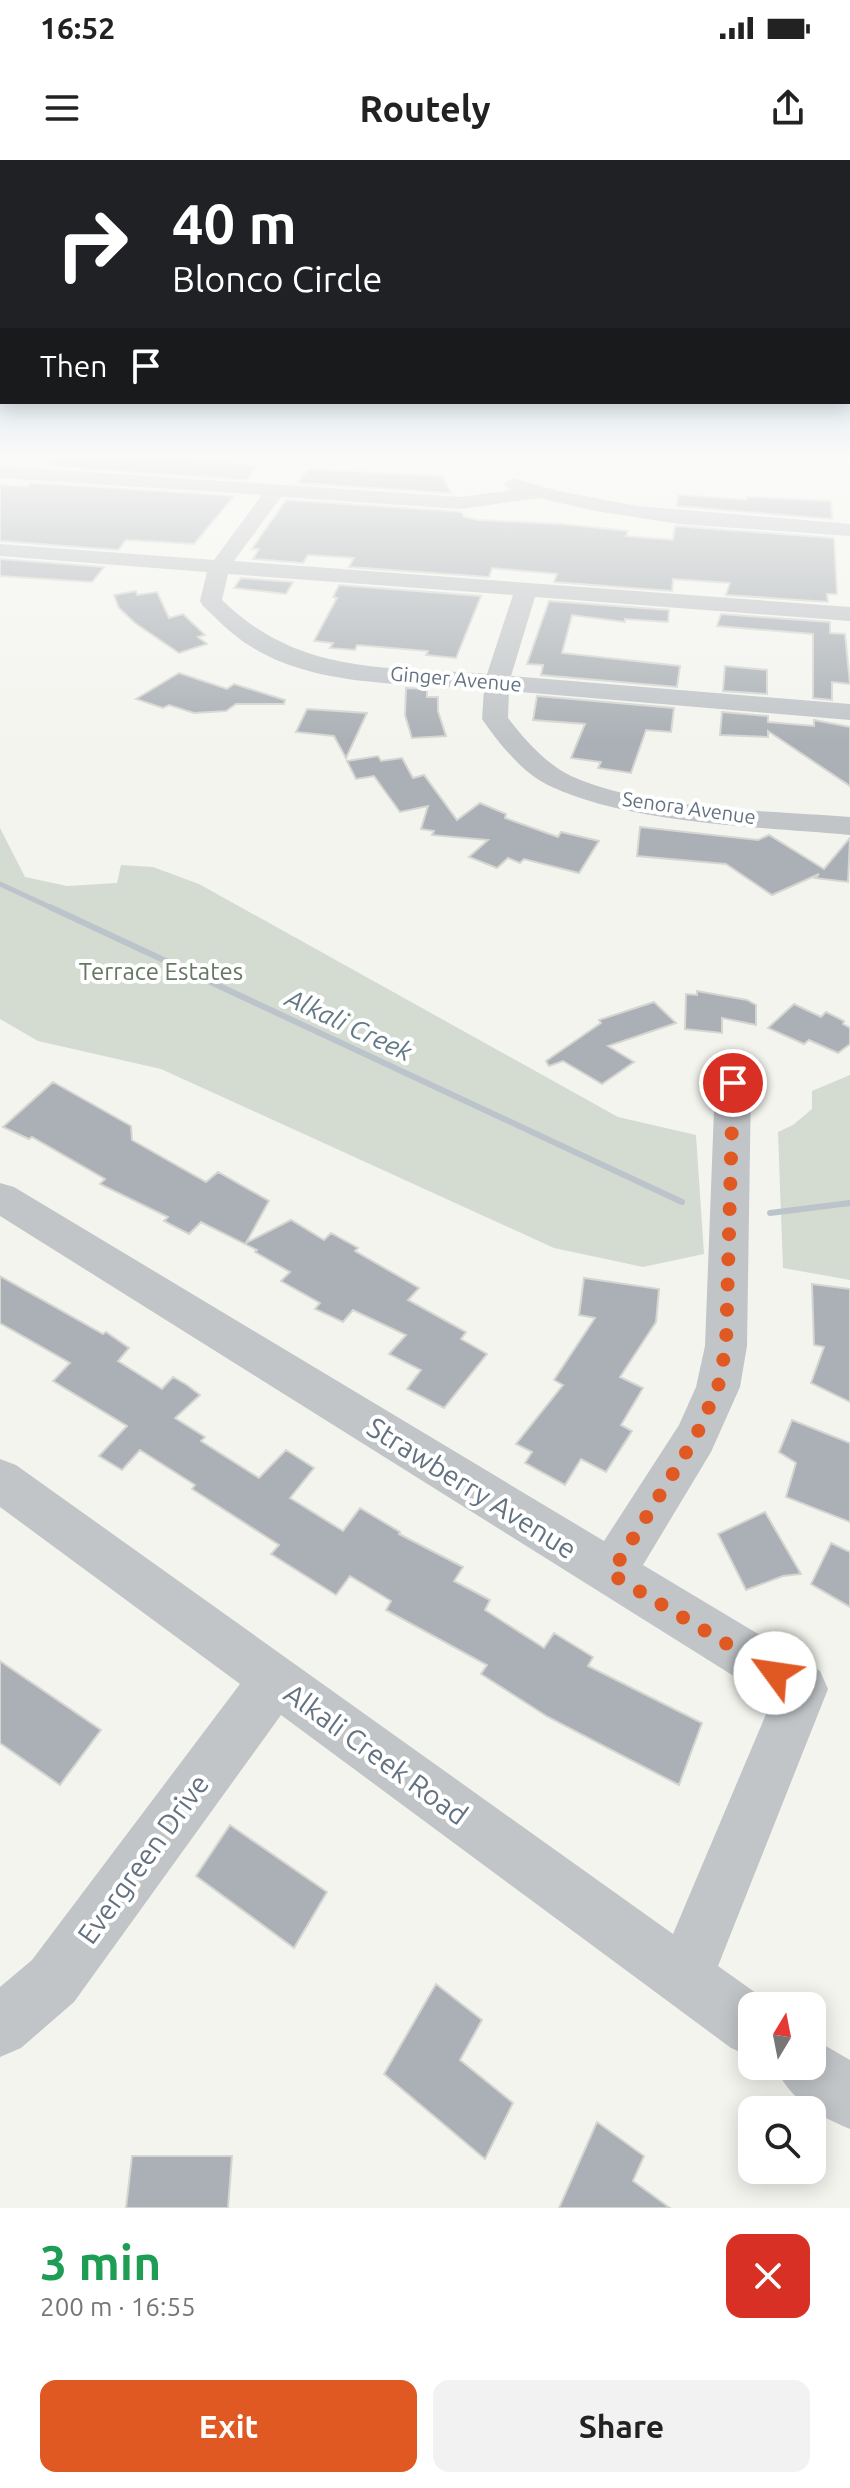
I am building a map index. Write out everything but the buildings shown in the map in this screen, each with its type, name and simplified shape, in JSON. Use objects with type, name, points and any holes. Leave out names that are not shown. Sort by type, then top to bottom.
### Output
[{"type":"street","points":[[7,551],[525,592],[850,614]]},
{"type":"street","name":"Ginger Avenue","points":[[231,551],[219,567],[211,586],[211,601],[232,623],[263,646],[296,661],[345,670],[850,712]]},
{"type":"street","name":"Senora Avenue","points":[[525,592],[497,683],[495,719],[517,747],[560,781],[629,802],[719,815],[850,826]]},
{"type":"street","points":[[611,1574],[695,1438],[718,1387],[726,1346],[733,1083]]},
{"type":"street","name":"Strawberry Avenue","points":[[0,1197],[802,1689],[684,1978]]},
{"type":"street","name":"Alkali Creek Road","points":[[0,1480],[738,2017]]},
{"type":"street","name":"Evergreen Drive","points":[[0,2027],[53,1981],[275,1680]]},
{"type":"street","points":[[825,2080],[850,2098]]},
{"type":"green space","name":"Terrace Estates","points":[[0,828],[25,877],[67,886],[117,883],[121,865],[153,867],[199,884],[618,1117],[696,1135],[704,1254],[643,1267],[554,1248],[161,1069],[38,1041],[0,1019]]},
{"type":"green space","points":[[850,1075],[850,1280],[783,1268],[778,1132],[793,1125],[812,1109],[812,1091]]},
{"type":"waterway","name":"Alkali Creek","points":[[0,884],[54,909]]},
{"type":"waterway","name":"Alkali Creek","points":[[50,907],[682,1202]]},
{"type":"waterway","name":"Alkali Creek","points":[[770,1213],[850,1203]]},
{"type":"route","points":[[733,1083],[726,1346],[718,1387],[695,1438],[611,1574],[775,1673]]}]
